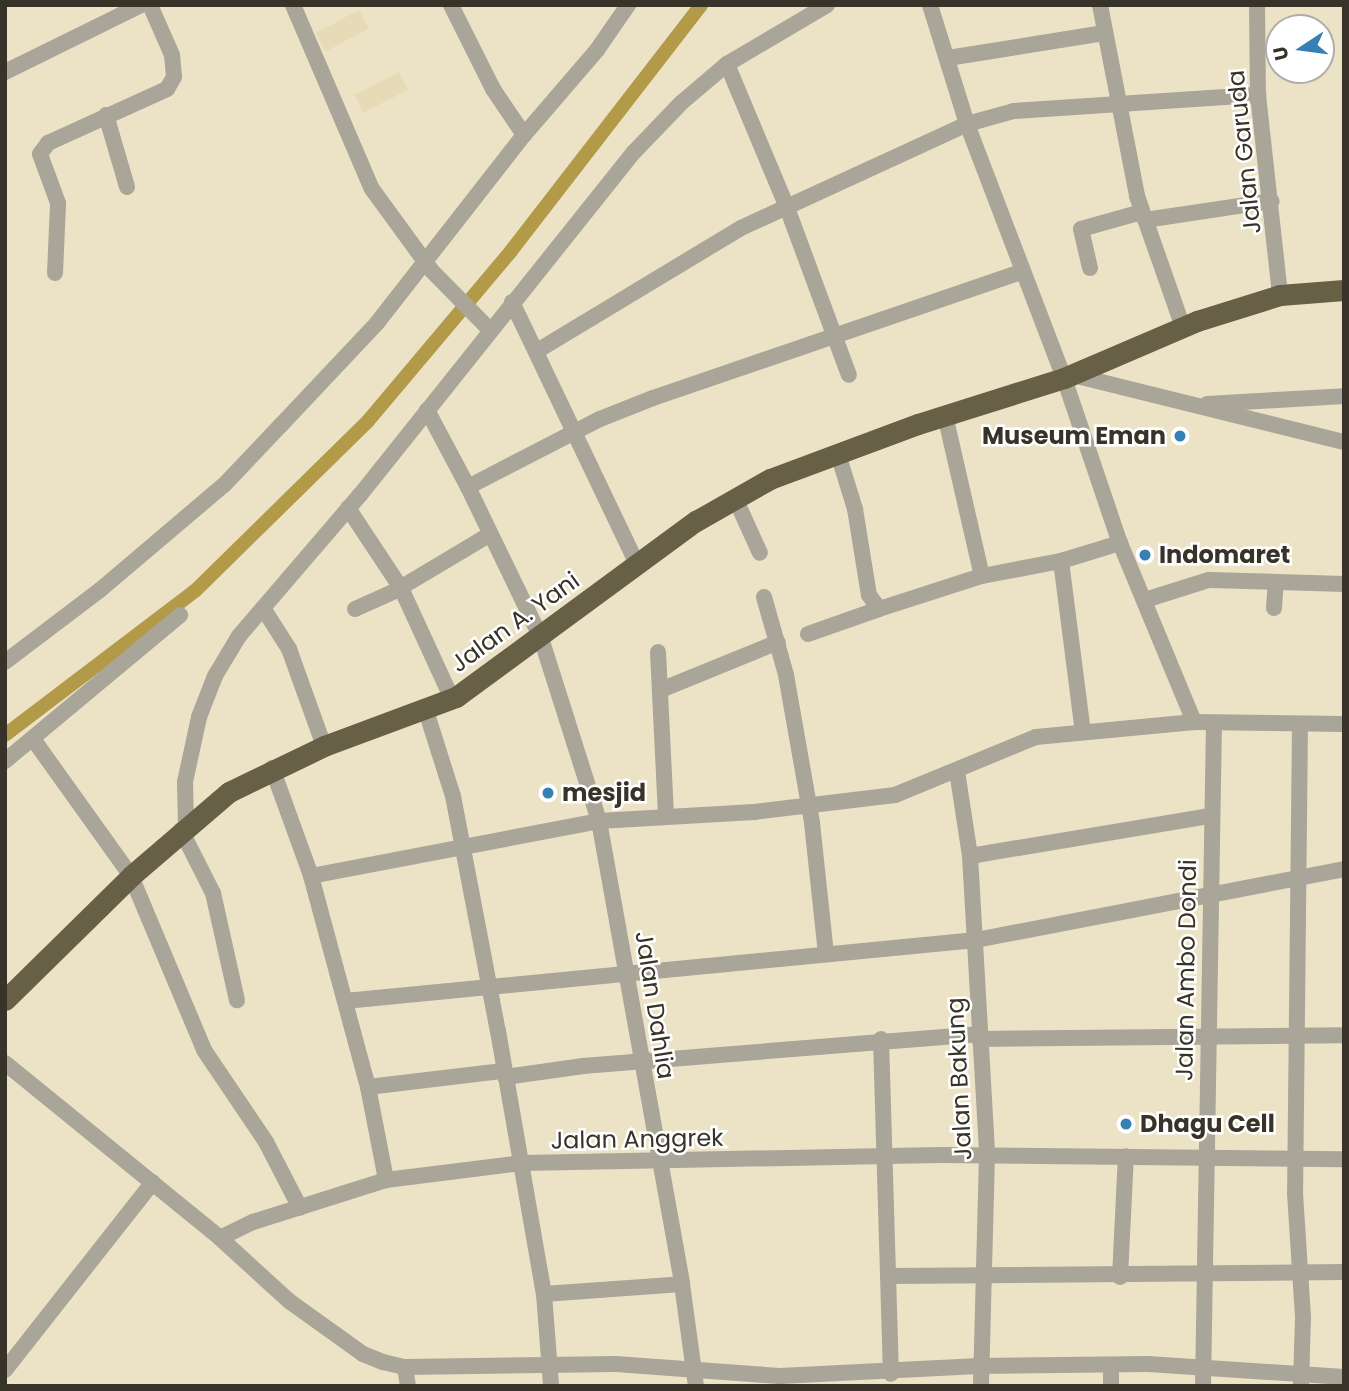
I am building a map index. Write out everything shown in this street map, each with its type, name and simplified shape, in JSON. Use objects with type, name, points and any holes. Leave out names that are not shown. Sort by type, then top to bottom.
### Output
[{"type":"highway","name":"Jalan A. Yani","points":[[5,1000],[131,876],[183,828],[229,792],[272,768],[324,746],[426,711],[452,699],[541,638],[637,564],[735,498],[770,478],[944,415],[1068,376],[1183,327],[1280,295],[1344,290]]},
{"type":"street","points":[[6,70],[141,5]]},
{"type":"street","points":[[55,273],[58,203],[40,154],[48,143],[167,89],[174,77],[172,55],[149,5]]},
{"type":"street","points":[[451,5],[493,89],[524,135]]},
{"type":"street","points":[[5,662],[100,590],[223,485],[377,323],[428,267],[524,135],[597,50],[628,5]]},
{"type":"street","points":[[237,1000],[213,894],[183,828],[185,782],[199,716],[222,662],[426,410],[485,325],[512,302],[635,152],[681,103],[727,64],[827,5]]},
{"type":"street","points":[[930,5],[967,124],[1021,272],[1068,376],[1120,543],[1194,722]]},
{"type":"street","points":[[1100,5],[1117,102],[1144,216],[1183,327]]},
{"type":"street","name":"Jalan Garuda","points":[[1257,5],[1258,95],[1272,201],[1280,295]]},
{"type":"street","points":[[294,6],[372,189],[428,267],[485,325]]},
{"type":"street","points":[[948,58],[1104,33]]},
{"type":"street","points":[[727,64],[786,205],[849,375]]},
{"type":"street","points":[[537,351],[786,205],[967,124],[1014,111],[1117,102],[1258,95]]},
{"type":"street","points":[[106,115],[127,187]]},
{"type":"street","points":[[1090,268],[1081,229],[1144,216],[1272,201]]},
{"type":"street","points":[[468,487],[572,434],[653,397],[1021,272]]},
{"type":"street","points":[[512,302],[537,351],[572,434],[637,564]]},
{"type":"street","points":[[1068,376],[1344,442]]},
{"type":"street","points":[[1197,405],[1344,396]]},
{"type":"street","name":"Jalan Dahlia","points":[[426,410],[468,487],[489,536],[541,638],[599,821],[656,1159],[682,1284],[694,1378]]},
{"type":"street","points":[[944,415],[982,576]]},
{"type":"street","points":[[838,454],[855,509],[869,595],[880,609]]},
{"type":"street","points":[[735,498],[760,554]]},
{"type":"street","points":[[348,508],[401,588],[452,699]]},
{"type":"street","points":[[355,610],[401,588],[489,536]]},
{"type":"street","points":[[808,634],[982,576],[1061,561],[1120,543]]},
{"type":"street","points":[[1061,561],[1083,732]]},
{"type":"street","points":[[1144,600],[1209,580],[1344,584]]},
{"type":"street","points":[[1274,608],[1276,582]]},
{"type":"street","points":[[764,597],[778,642],[808,805],[826,954]]},
{"type":"street","points":[[264,608],[289,649],[324,746]]},
{"type":"street","points":[[5,761],[180,615]]},
{"type":"street","points":[[663,689],[778,642]]},
{"type":"street","points":[[658,652],[663,689],[667,817]]},
{"type":"street","points":[[426,711],[464,846],[504,1074],[523,1163],[544,1294],[546,1365],[551,1386]]},
{"type":"street","points":[[311,876],[599,821],[808,805],[895,795],[957,771],[1020,742],[1083,732],[1194,722],[1344,724]]},
{"type":"street","name":"Jalan Ambo Dondi","points":[[1203,1386],[1212,894],[1209,816],[1214,723]]},
{"type":"street","points":[[1300,724],[1296,1035],[1302,1381]]},
{"type":"street","points":[[33,739],[131,876],[204,1050],[266,1142],[300,1208]]},
{"type":"street","points":[[272,768],[311,876],[368,1087],[386,1180]]},
{"type":"street","name":"Jalan Bakung","points":[[957,771],[970,856],[976,940],[978,1037],[987,1155],[985,1275],[979,1366],[981,1386]]},
{"type":"street","points":[[970,856],[1209,816]]},
{"type":"street","points":[[345,1001],[488,985],[627,976],[976,940],[1344,869]]},
{"type":"street","points":[[368,1087],[881,1039],[1344,1035]]},
{"type":"street","points":[[881,1039],[891,1276],[891,1374]]},
{"type":"street","points":[[5,1063],[220,1238],[289,1301],[363,1354],[405,1367],[616,1364],[694,1378],[737,1375],[847,1381],[979,1366],[1202,1367],[1302,1381],[1344,1377]]},
{"type":"street","name":"Jalan Anggrek","points":[[220,1238],[386,1180],[523,1163],[987,1155],[1344,1159]]},
{"type":"street","points":[[1120,1277],[1126,1156]]},
{"type":"street","points":[[5,1370],[153,1182]]},
{"type":"street","points":[[891,1276],[1120,1277],[1344,1272]]},
{"type":"street","points":[[544,1294],[682,1284]]},
{"type":"street","points":[[405,1367],[408,1386]]},
{"type":"street","points":[[1111,1367],[1111,1386]]},
{"type":"shaded area","points":[[359,10],[369,29],[326,52],[316,33]]},
{"type":"shaded area","points":[[399,72],[408,90],[364,113],[354,95]]},
{"type":"waterway","points":[[5,735],[195,591],[368,421],[511,251],[701,5]]},
{"type":"place","name":"Museum Eman","points":[[1180,436]]},
{"type":"place","name":"Indomaret","points":[[1145,555]]},
{"type":"place","name":"mesjid","points":[[548,793]]},
{"type":"place","name":"Dhagu Cell","points":[[1126,1124]]}]
